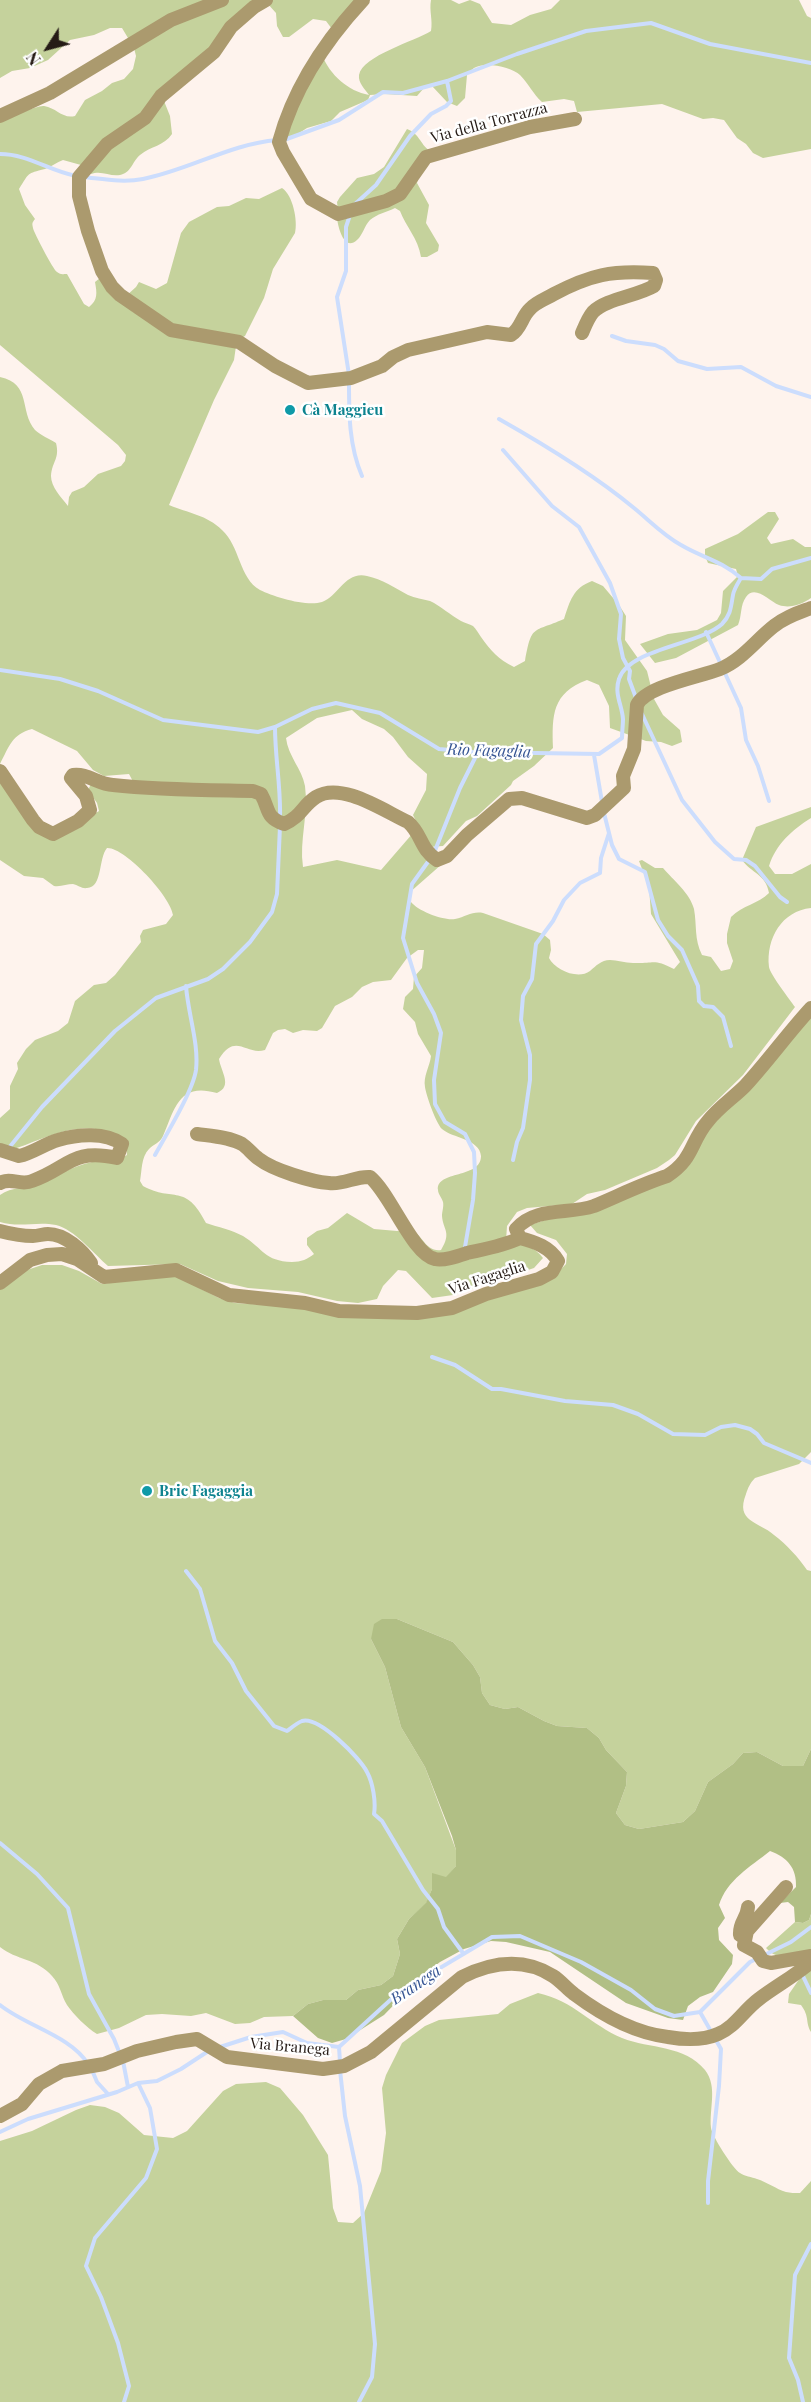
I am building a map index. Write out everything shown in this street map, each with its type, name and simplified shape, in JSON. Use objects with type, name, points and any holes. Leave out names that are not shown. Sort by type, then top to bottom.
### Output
[{"type":"street","points":[[0,117],[50,93],[171,20],[222,0]]},
{"type":"street","points":[[266,0],[231,27],[214,52],[161,96],[145,118],[107,144],[79,177],[79,196],[102,271],[120,295],[171,330],[239,342],[298,380],[317,383],[351,378],[382,366],[393,357],[408,350],[487,332],[511,335],[519,327],[529,309],[581,280],[595,275],[621,272],[653,273],[656,280],[654,286],[642,293],[602,305],[592,313],[582,333]]},
{"type":"street","name":"Via della Torrazza","points":[[363,0],[338,26],[310,66],[292,103],[279,142],[305,192],[319,206],[338,214],[386,201],[400,194],[426,157],[530,127],[575,119]]},
{"type":"street","points":[[0,771],[33,820],[39,827],[53,834],[78,821],[90,810],[86,796],[71,778],[73,774],[81,774],[110,785],[184,790],[253,791],[261,794],[267,812],[273,820],[284,824],[296,819],[319,795],[333,792],[348,794],[408,822],[416,829],[432,857],[447,856],[467,835],[509,799],[522,798],[587,818],[595,815],[624,788],[623,776],[634,749],[637,705],[640,699],[652,691],[723,668],[751,648],[781,620],[811,608]]},
{"type":"street","name":"Via Fagaglia","points":[[99,1275],[104,1277],[176,1270],[229,1295],[305,1303],[339,1311],[417,1313],[452,1308],[486,1294],[539,1279],[552,1272],[558,1261],[553,1253],[533,1241],[520,1238],[516,1229],[524,1220],[533,1215],[592,1206],[667,1176],[676,1170],[691,1154],[700,1131],[709,1119],[744,1087],[811,1008]]},
{"type":"street","points":[[197,1134],[243,1145],[261,1161],[329,1184],[343,1183],[361,1176],[370,1177],[394,1208],[403,1226],[423,1253],[436,1259],[506,1245],[520,1238]]},
{"type":"street","points":[[0,1150],[19,1156],[58,1140],[77,1136],[113,1138],[122,1144],[117,1158],[101,1154],[84,1155],[30,1183],[5,1180],[0,1183]]},
{"type":"street","points":[[0,1231],[14,1235],[58,1236],[70,1242],[86,1256],[99,1275]]},
{"type":"street","points":[[0,1283],[30,1260],[47,1255],[62,1254],[77,1259],[99,1275]]},
{"type":"street","points":[[786,1887],[747,1931],[744,1945],[771,1963],[811,1956]]},
{"type":"street","points":[[745,1938],[740,1935],[740,1926],[748,1914],[748,1907]]},
{"type":"street","name":"Via Branega","points":[[0,2116],[22,2104],[39,2084],[62,2071],[104,2064],[137,2051],[176,2042],[198,2039],[227,2057],[323,2069],[344,2066],[371,2052],[462,1977],[498,1963],[531,1966],[554,1976],[573,1994],[635,2031],[680,2039],[701,2039],[717,2035],[731,2027],[743,2012],[811,1962]]},
{"type":"green space","points":[[0,0],[261,0],[213,47],[160,91],[170,116],[172,134],[165,141],[140,155],[127,172],[116,175],[91,174],[81,165],[63,160],[29,174],[19,189],[25,205],[35,219],[32,223],[33,228],[48,258],[57,272],[67,274],[84,304],[89,307],[94,302],[95,282],[100,278],[133,312],[236,346],[234,360],[214,400],[169,505],[204,518],[222,530],[233,544],[248,578],[260,590],[273,596],[316,603],[328,599],[353,577],[359,575],[373,577],[408,595],[430,601],[473,626],[495,654],[514,667],[525,661],[535,631],[564,619],[576,591],[592,581],[603,586],[626,616],[625,640],[647,671],[654,699],[663,715],[680,730],[682,742],[672,746],[661,742],[646,741],[610,728],[609,706],[599,685],[587,680],[575,685],[567,691],[556,706],[553,748],[513,781],[477,816],[466,821],[443,846],[429,847],[413,815],[426,790],[427,774],[408,757],[384,729],[362,719],[352,710],[317,718],[286,738],[289,751],[305,786],[303,867],[337,860],[381,870],[413,833],[442,864],[409,893],[411,902],[425,912],[450,919],[483,913],[543,934],[550,940],[549,958],[552,962],[561,970],[573,974],[585,974],[607,960],[657,963],[674,969],[680,962],[651,914],[649,887],[639,861],[642,860],[655,868],[663,868],[685,892],[694,909],[699,949],[702,955],[711,957],[721,971],[730,969],[733,961],[727,943],[731,917],[769,893],[762,878],[742,860],[756,827],[811,807],[811,818],[786,838],[776,851],[769,866],[775,874],[792,874],[811,864],[811,908],[792,914],[784,920],[773,936],[770,946],[770,970],[795,1007],[743,1075],[696,1121],[675,1155],[669,1160],[657,1168],[605,1190],[587,1194],[572,1204],[527,1208],[517,1212],[507,1226],[506,1241],[526,1246],[540,1254],[543,1258],[534,1268],[453,1295],[432,1298],[406,1271],[398,1270],[383,1286],[377,1299],[358,1303],[337,1301],[298,1292],[248,1288],[218,1281],[180,1264],[108,1266],[63,1227],[49,1224],[0,1222],[0,1195],[5,1192],[40,1184],[85,1164],[112,1161],[127,1155],[121,1139],[114,1134],[87,1128],[63,1132],[11,1150],[0,1145],[0,1118],[10,1109],[10,1086],[18,1069],[17,1063],[26,1049],[35,1040],[58,1031],[68,1023],[75,1001],[94,985],[106,983],[115,975],[141,942],[140,936],[143,930],[166,924],[173,915],[164,897],[146,874],[115,850],[107,848],[96,883],[87,888],[73,884],[54,886],[43,878],[24,876],[0,860],[0,780],[58,837],[99,811],[97,803],[88,790],[91,784],[137,789],[129,774],[104,776],[93,770],[77,751],[32,729],[15,738],[0,764],[0,377],[17,386],[21,392],[27,415],[35,430],[56,443],[57,453],[51,480],[68,506],[72,492],[84,487],[98,474],[121,466],[126,455],[118,445],[0,345],[0,122],[40,106],[49,107],[66,116],[75,116],[85,100],[112,83],[124,79],[133,69],[136,56],[122,28],[110,28],[94,35],[70,40],[48,60],[30,68],[12,71],[0,78]],"holes":[[[418,950],[424,950],[422,968],[414,977],[413,989],[405,997],[403,1009],[415,1022],[418,1034],[431,1056],[425,1087],[437,1121],[442,1129],[471,1142],[479,1150],[481,1156],[474,1168],[444,1179],[439,1184],[438,1192],[443,1202],[442,1216],[446,1235],[441,1250],[432,1249],[411,1229],[397,1231],[374,1229],[347,1213],[328,1228],[317,1231],[307,1238],[307,1245],[314,1254],[312,1256],[304,1260],[283,1261],[265,1254],[239,1234],[206,1223],[199,1210],[185,1198],[143,1186],[140,1181],[144,1156],[162,1138],[180,1100],[186,1094],[194,1091],[217,1093],[224,1087],[225,1078],[219,1059],[225,1051],[236,1046],[258,1051],[265,1050],[273,1033],[278,1030],[285,1029],[293,1033],[303,1030],[317,1031],[322,1028],[335,1006],[352,997],[362,987],[373,982],[391,980],[407,958]]]},
{"type":"green space","points":[[272,0],[356,0],[332,29],[326,21],[313,19],[289,37],[283,37],[277,26],[276,13],[267,3]]},
{"type":"green space","points":[[431,0],[451,0],[459,4],[470,0],[480,4],[492,23],[511,25],[530,15],[551,9],[560,0],[799,0],[807,16],[811,18],[811,149],[763,158],[753,153],[737,138],[724,120],[703,119],[662,104],[577,112],[574,101],[564,99],[542,102],[516,72],[505,67],[491,65],[479,66],[467,75],[465,98],[457,106],[447,102],[432,86],[424,88],[417,96],[370,95],[368,100],[340,112],[331,121],[307,128],[285,142],[283,137],[322,55],[330,69],[341,81],[354,90],[369,95],[360,81],[359,75],[362,68],[379,55],[431,31]]},
{"type":"green space","points":[[407,129],[415,133],[430,151],[395,193],[338,211],[337,202],[340,197],[357,178],[374,174],[384,167]]},
{"type":"green space","points":[[419,175],[417,183],[429,205],[426,223],[439,245],[438,251],[427,257],[421,257],[415,238],[400,211],[395,208],[370,220],[357,240],[352,243],[345,241],[337,218],[365,209]]},
{"type":"green space","points":[[282,188],[289,196],[294,209],[295,233],[273,269],[264,298],[245,336],[241,338],[182,330],[126,296],[139,282],[156,289],[167,283],[181,233],[189,222],[217,207],[229,206],[246,198],[259,199]]},
{"type":"green space","points":[[768,512],[775,512],[779,519],[767,538],[771,544],[793,539],[805,547],[811,547],[811,598],[800,604],[787,606],[779,605],[758,593],[750,593],[743,603],[738,625],[676,658],[655,663],[640,644],[668,634],[697,630],[717,620],[721,613],[723,591],[738,576],[736,569],[708,563],[705,549],[738,534]]},
{"type":"green space","points":[[811,1013],[811,1452],[799,1464],[755,1478],[748,1488],[743,1503],[743,1510],[750,1520],[779,1539],[807,1570],[811,1571],[811,1749],[803,1766],[783,1766],[757,1752],[743,1753],[733,1764],[708,1782],[695,1811],[683,1822],[639,1829],[625,1825],[616,1813],[626,1786],[627,1772],[606,1750],[599,1738],[587,1728],[557,1726],[518,1707],[505,1709],[490,1705],[482,1693],[480,1677],[473,1665],[453,1642],[397,1619],[371,1639],[385,1667],[401,1727],[425,1767],[456,1850],[456,1866],[432,1889],[426,1904],[409,1919],[397,1939],[400,1954],[393,1976],[381,1985],[358,1990],[346,2000],[323,2000],[308,2004],[293,2016],[264,2017],[250,2023],[235,2024],[206,2013],[191,2016],[146,2015],[119,2028],[97,2034],[80,2021],[70,2009],[57,1982],[46,1970],[0,1947],[0,1289],[27,1270],[42,1265],[62,1265],[79,1271],[102,1284],[172,1274],[219,1298],[235,1303],[424,1315],[561,1269],[566,1264],[567,1254],[556,1240],[537,1233],[530,1225],[651,1186],[705,1134]]},
{"type":"green space","points":[[382,1619],[397,1619],[453,1642],[473,1665],[480,1677],[482,1693],[490,1705],[505,1709],[518,1707],[557,1726],[587,1728],[599,1738],[606,1750],[627,1772],[626,1786],[616,1813],[625,1825],[639,1829],[683,1822],[695,1811],[708,1782],[733,1764],[743,1753],[757,1752],[783,1766],[803,1766],[811,1749],[811,1914],[809,1920],[803,1923],[795,1922],[794,1907],[788,1902],[780,1903],[796,1887],[795,1874],[786,1860],[770,1851],[733,1881],[723,1896],[719,1905],[725,1918],[718,1928],[719,1940],[733,1955],[732,1964],[713,1992],[700,1997],[688,2006],[683,2020],[668,2018],[626,2003],[550,1952],[491,1941],[464,1949],[440,1962],[422,1976],[384,2015],[346,2039],[332,2043],[318,2038],[293,2016],[308,2004],[323,2000],[346,2000],[358,1990],[381,1985],[393,1976],[400,1954],[397,1939],[409,1919],[426,1903],[432,1889],[432,1873],[446,1877],[456,1866],[456,1850],[452,1836],[425,1767],[401,1727],[385,1667],[371,1639],[374,1624]]},
{"type":"green space","points":[[811,1914],[811,1951],[782,1957],[771,1953],[766,1948],[795,1922],[803,1923],[809,1920]]},
{"type":"green space","points":[[811,1962],[811,2032],[806,2013],[801,2005],[788,2003],[789,1994]]},
{"type":"green space","points":[[538,1993],[572,2007],[622,2038],[677,2052],[697,2062],[705,2070],[711,2083],[712,2132],[728,2159],[740,2173],[789,2193],[800,2193],[811,2181],[811,2402],[0,2402],[0,2141],[32,2131],[90,2105],[105,2107],[119,2113],[144,2135],[173,2138],[187,2131],[223,2091],[236,2084],[266,2082],[280,2088],[303,2115],[328,2155],[333,2208],[338,2222],[353,2223],[364,2213],[381,2171],[386,2133],[382,2088],[402,2043],[425,2026],[439,2020],[498,2014],[510,2004]]},
{"type":"waterway","points":[[284,140],[339,120],[383,92],[403,93],[447,81],[586,31],[651,23],[710,44],[811,63]]},
{"type":"waterway","points":[[354,205],[376,185],[410,136],[431,114],[451,101],[447,81]]},
{"type":"waterway","points":[[83,177],[120,181],[143,179],[260,142],[277,140]]},
{"type":"waterway","points":[[0,154],[20,157],[76,176]]},
{"type":"waterway","points":[[349,375],[337,297],[346,271],[346,227],[350,215]]},
{"type":"waterway","points":[[612,336],[626,341],[655,345],[664,349],[678,361],[707,369],[741,367],[776,386],[811,397]]},
{"type":"waterway","points":[[349,383],[352,442],[362,476]]},
{"type":"waterway","points":[[499,419],[551,450],[618,495],[674,541],[719,563],[741,578]]},
{"type":"waterway","points":[[503,450],[552,506],[579,527],[610,583],[621,614],[619,639],[636,698]]},
{"type":"waterway","name":"Rio Fagaglia","points":[[0,670],[60,679],[98,691],[163,720],[258,732],[275,727],[312,709],[336,703],[380,713],[439,749],[473,752],[599,754],[622,738],[623,719],[617,690],[619,679],[625,669],[649,654],[697,637],[722,624],[729,614],[734,591],[741,578],[761,579],[772,569],[811,558]]},
{"type":"waterway","points":[[706,632],[741,708],[746,740],[758,766],[769,801]]},
{"type":"waterway","points":[[642,714],[682,800],[715,842],[734,859],[746,860],[755,866],[780,897],[787,902]]},
{"type":"waterway","points":[[275,727],[280,818]]},
{"type":"waterway","points":[[434,853],[460,788],[478,752]]},
{"type":"waterway","points":[[594,755],[602,802]]},
{"type":"waterway","points":[[604,813],[612,845],[619,859],[645,872],[658,920],[668,936],[682,950],[698,986],[699,1001],[704,1006],[713,1007],[723,1017],[731,1046]]},
{"type":"waterway","points":[[8,1149],[42,1107],[115,1031],[156,998],[208,979],[223,969],[250,942],[272,912],[277,894],[280,826]]},
{"type":"waterway","points":[[513,1160],[523,1128],[530,1080],[530,1055],[521,1020],[523,996],[532,979],[536,944],[553,921],[564,900],[580,883],[600,873],[601,858],[609,833]]},
{"type":"waterway","points":[[430,859],[412,884],[403,938],[417,983],[434,1014],[441,1033],[434,1080],[435,1104],[445,1122],[465,1134],[474,1152],[473,1200],[465,1247]]},
{"type":"waterway","points":[[155,1155],[185,1101],[196,1070],[196,1049],[186,986]]},
{"type":"waterway","points":[[432,1357],[455,1365],[492,1389],[565,1401],[613,1405],[638,1414],[673,1434],[705,1435],[721,1427],[735,1425],[750,1429],[764,1443],[811,1463]]},
{"type":"waterway","points":[[186,1571],[200,1589],[215,1641],[232,1663],[246,1691],[274,1726],[287,1731],[302,1721],[318,1725],[348,1748],[363,1766],[372,1787],[374,1814],[382,1821],[423,1890],[438,1909],[444,1927],[463,1953]]},
{"type":"waterway","points":[[0,1843],[37,1874],[68,1908],[89,1994],[120,2054]]},
{"type":"waterway","name":"Branega","points":[[220,2047],[251,2037],[283,2032],[307,2043],[339,2047],[398,1993],[492,1937],[520,1936],[581,1962],[631,1990],[655,2009],[674,2016],[700,2012],[750,1962],[791,1942],[811,1927]]},
{"type":"waterway","points":[[801,1972],[811,1993]]},
{"type":"waterway","points":[[0,2005],[71,2046],[88,2064]]},
{"type":"waterway","points":[[700,2012],[721,2049],[708,2181],[708,2203]]},
{"type":"waterway","points":[[339,2047],[340,2062]]},
{"type":"waterway","name":"Branega","points":[[0,2132],[28,2119],[117,2092],[138,2083],[157,2081],[210,2050]]},
{"type":"waterway","points":[[123,2061],[128,2087]]},
{"type":"waterway","points":[[92,2070],[97,2082],[108,2094]]},
{"type":"waterway","points":[[340,2070],[345,2116],[360,2186],[375,2344],[372,2377],[359,2402]]},
{"type":"waterway","points":[[124,2402],[129,2386],[118,2343],[101,2297],[86,2266],[95,2238],[146,2178],[157,2149],[150,2108],[138,2083]]},
{"type":"waterway","points":[[803,2402],[798,2380],[789,2358],[795,2275],[811,2244]]},
{"type":"place","name":"Cà Maggieu","points":[[290,410]]},
{"type":"place","name":"Bric Fagaggia","points":[[147,1491]]}]
